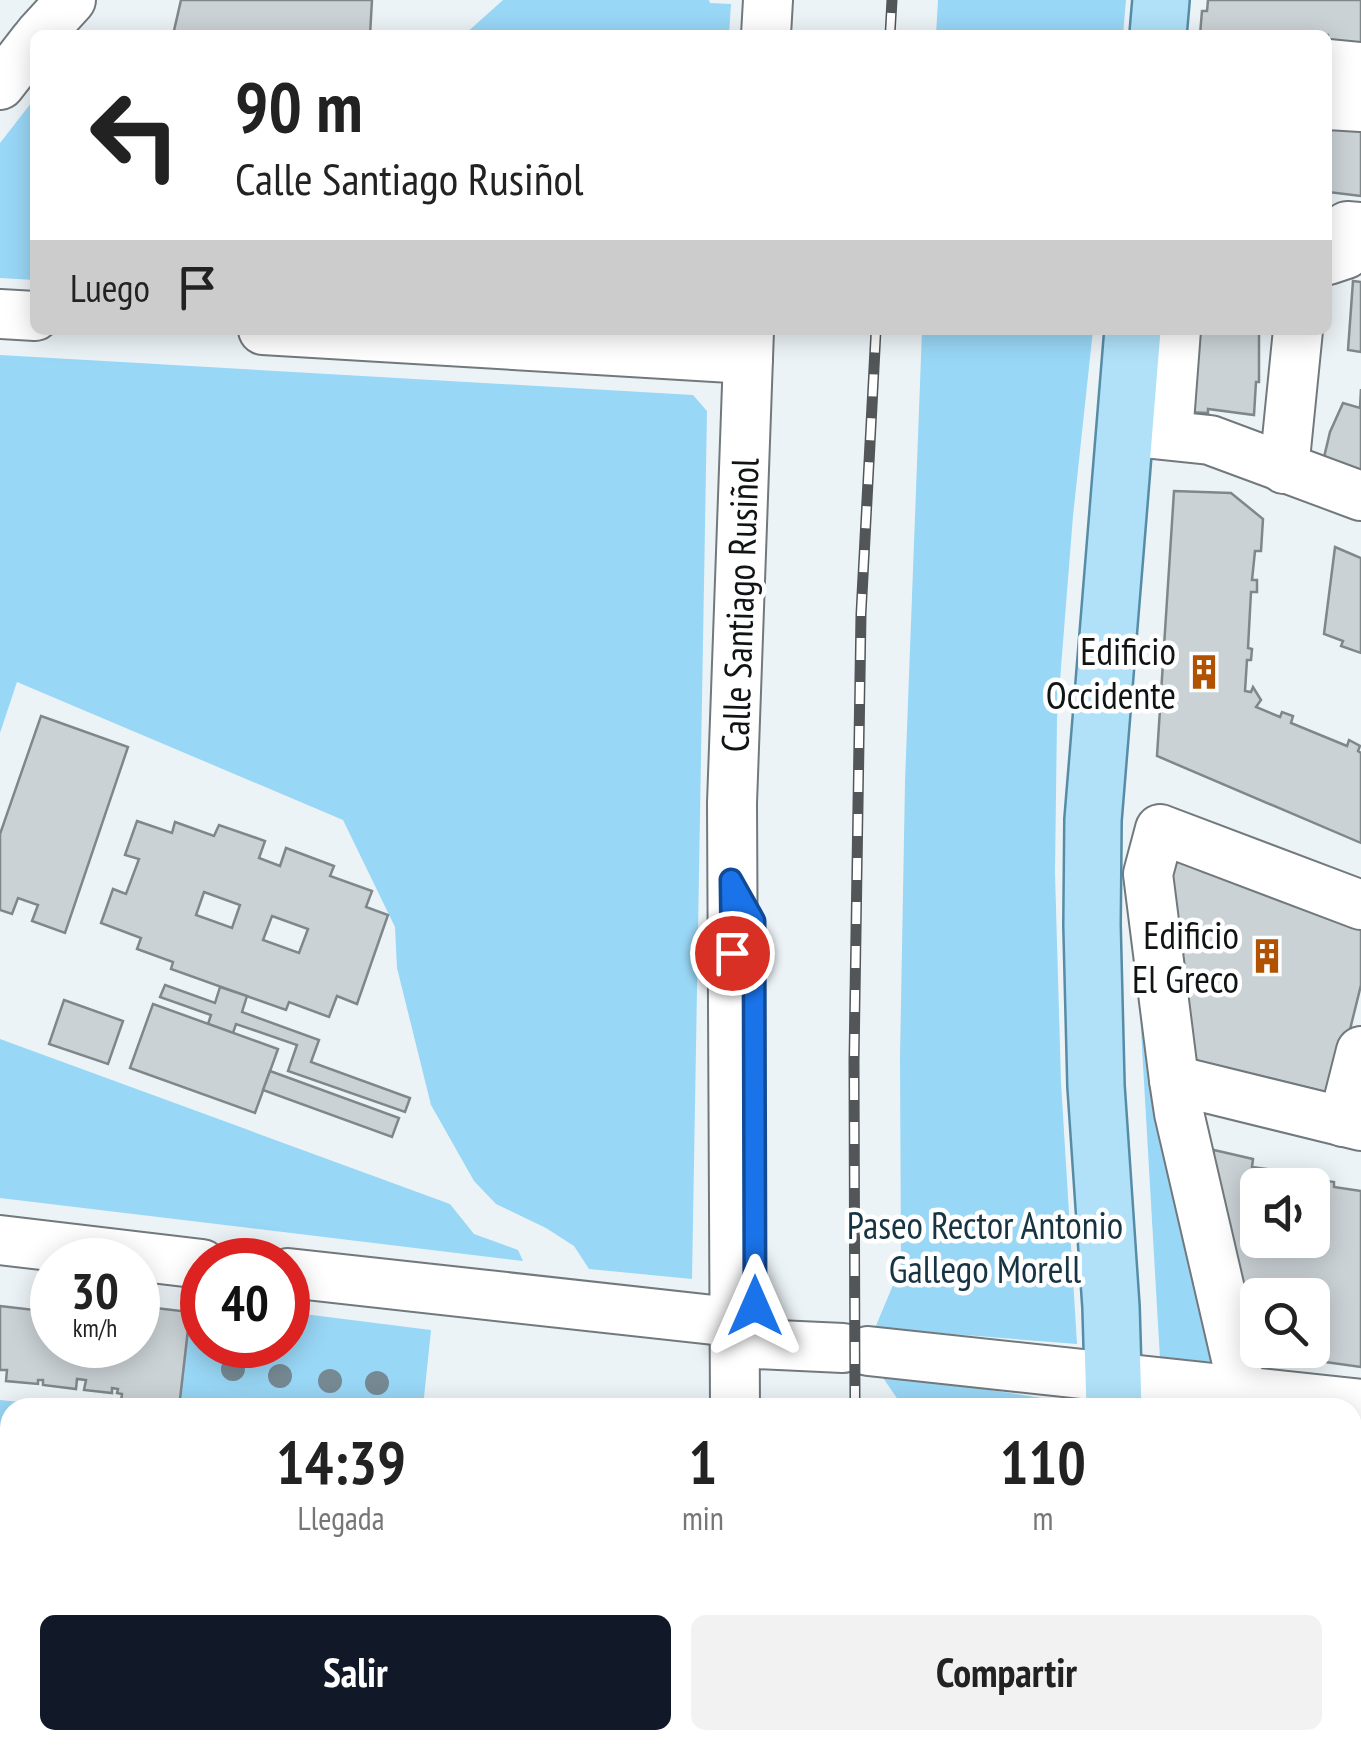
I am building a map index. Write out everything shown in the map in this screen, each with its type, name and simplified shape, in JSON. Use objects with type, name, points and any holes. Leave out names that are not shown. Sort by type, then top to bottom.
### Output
[{"type":"main road","points":[[1159,30],[1162,0]]},
{"type":"main road","points":[[1113,1391],[1096,1086],[1094,820],[1146,433],[1134,335]]},
{"type":"street","points":[[44,30],[70,0]]},
{"type":"street","points":[[766,30],[768,0]]},
{"type":"street","points":[[0,86],[30,47]]},
{"type":"street","points":[[1332,64],[1361,67]]},
{"type":"street","points":[[1332,105],[1361,107]]},
{"type":"street","points":[[0,314],[30,316]]},
{"type":"street","points":[[436,335],[748,344]]},
{"type":"street","points":[[1175,335],[1146,433],[1210,440],[1361,496]]},
{"type":"street","points":[[1284,469],[1297,335]]},
{"type":"street","name":"Calle Santiago Rusiñol","points":[[736,1398],[744,1333],[754,921],[731,880],[748,344]]},
{"type":"street","points":[[1238,1390],[1237,1362],[1177,1097],[1148,874],[1160,829],[1361,905]]},
{"type":"street","points":[[1177,1097],[1355,1135],[1361,1051]]},
{"type":"street","points":[[0,1240],[180,1261]]},
{"type":"street","points":[[310,1276],[856,1349],[1113,1391],[1238,1390],[1308,1398]]},
{"type":"street","name":"Calle Santiago Rusiñol","points":[[744,1333],[756,1398]]},
{"type":"green space","points":[[503,0],[709,0],[731,4],[729,30],[470,30]]},
{"type":"green space","points":[[938,0],[1126,0],[1123,30],[936,30]]},
{"type":"green space","points":[[30,104],[30,280],[0,278],[0,143]]},
{"type":"green space","name":"Paseo Rector Antonio Gallego Morell","points":[[922,335],[1092,335],[1057,718],[1055,873],[1061,1082],[1077,1344],[875,1328],[901,1266],[905,782]]},
{"type":"green space","points":[[0,355],[693,395],[707,411],[692,1279],[589,1269],[574,1246],[496,1204],[474,1181],[431,1105],[397,968],[395,927],[343,820],[17,682],[0,733]]},
{"type":"green space","points":[[1138,978],[1213,1362],[1160,1359]]},
{"type":"green space","points":[[0,1039],[450,1204],[474,1234],[518,1250],[523,1261],[0,1198]]},
{"type":"green space","points":[[310,1315],[431,1330],[424,1398],[180,1398],[184,1368],[310,1368]]},
{"type":"green space","points":[[879,1372],[1042,1398],[897,1398]]},
{"type":"building","points":[[181,0],[372,0],[370,30],[174,30]]},
{"type":"building","points":[[1208,0],[1361,0],[1361,44],[1332,47],[1332,30],[1200,30],[1202,11],[1207,11]]},
{"type":"building","points":[[1332,121],[1361,124],[1361,196],[1332,192]]},
{"type":"building","points":[[1353,281],[1361,282],[1361,352],[1348,350]]},
{"type":"building","points":[[1191,335],[1259,335],[1254,415],[1208,409],[1208,413],[1185,412]]},
{"type":"building","points":[[1361,389],[1361,483],[1321,470],[1330,432],[1343,403],[1360,408]]},
{"type":"building","name":"Edificio Occidente","points":[[1174,491],[1231,493],[1263,519],[1261,551],[1255,551],[1252,580],[1257,580],[1257,592],[1251,592],[1248,648],[1252,649],[1251,660],[1247,660],[1245,691],[1251,692],[1253,687],[1261,700],[1256,707],[1280,717],[1282,712],[1293,716],[1291,723],[1347,746],[1349,740],[1360,746],[1361,843],[1157,756]]},
{"type":"building","points":[[1335,547],[1361,558],[1361,653],[1324,634]]},
{"type":"building","points":[[41,716],[128,747],[65,933],[32,921],[38,905],[18,898],[12,914],[0,910],[0,834]]},
{"type":"building","points":[[137,821],[172,833],[175,822],[214,836],[219,825],[265,841],[259,858],[280,866],[286,848],[334,866],[330,876],[372,891],[366,907],[388,915],[357,1004],[337,996],[329,1017],[289,1002],[286,1010],[171,969],[173,962],[137,949],[141,938],[101,923],[113,889],[126,894],[139,859],[125,855]],"holes":[[[204,892],[240,905],[232,928],[196,915]],[[272,916],[308,929],[299,953],[263,940]]]},
{"type":"building","name":"Edificio El Greco","points":[[1167,850],[1206,864],[1204,872],[1241,880],[1328,914],[1327,918],[1361,926],[1361,985],[1334,1094],[1185,1058]]},
{"type":"building","points":[[165,985],[215,1003],[220,987],[247,996],[242,1012],[319,1040],[311,1062],[410,1098],[405,1112],[288,1071],[297,1045],[236,1024],[233,1033],[208,1024],[211,1015],[160,997]]},
{"type":"building","points":[[64,1000],[123,1021],[108,1064],[49,1044]]},
{"type":"building","points":[[153,1004],[278,1049],[255,1113],[130,1068]]},
{"type":"building","points":[[270,1071],[399,1118],[392,1137],[263,1090]]},
{"type":"building","points":[[1214,1150],[1253,1159],[1252,1167],[1259,1168],[1240,1168],[1240,1258],[1330,1258],[1330,1181],[1334,1187],[1361,1191],[1361,1367],[1330,1363],[1330,1278],[1240,1278],[1240,1301],[1209,1188]]},
{"type":"building","points":[[0,1306],[30,1309],[30,1368],[160,1368],[160,1309],[180,1311],[180,1368],[184,1368],[180,1398],[121,1398],[118,1389],[112,1388],[112,1393],[84,1390],[86,1380],[77,1379],[76,1389],[43,1385],[43,1380],[38,1380],[38,1384],[6,1381],[7,1370],[0,1370]]},
{"type":"railway","points":[[890,30],[892,0]]},
{"type":"railway","points":[[855,1398],[854,1060],[861,614],[876,335]]},
{"type":"place","name":"Edificio Occidente","points":[[1204,672]]},
{"type":"place","name":"Edificio El Greco","points":[[1267,956]]},
{"type":"route","points":[[732,953],[731,880],[754,921],[755,1306]]}]
